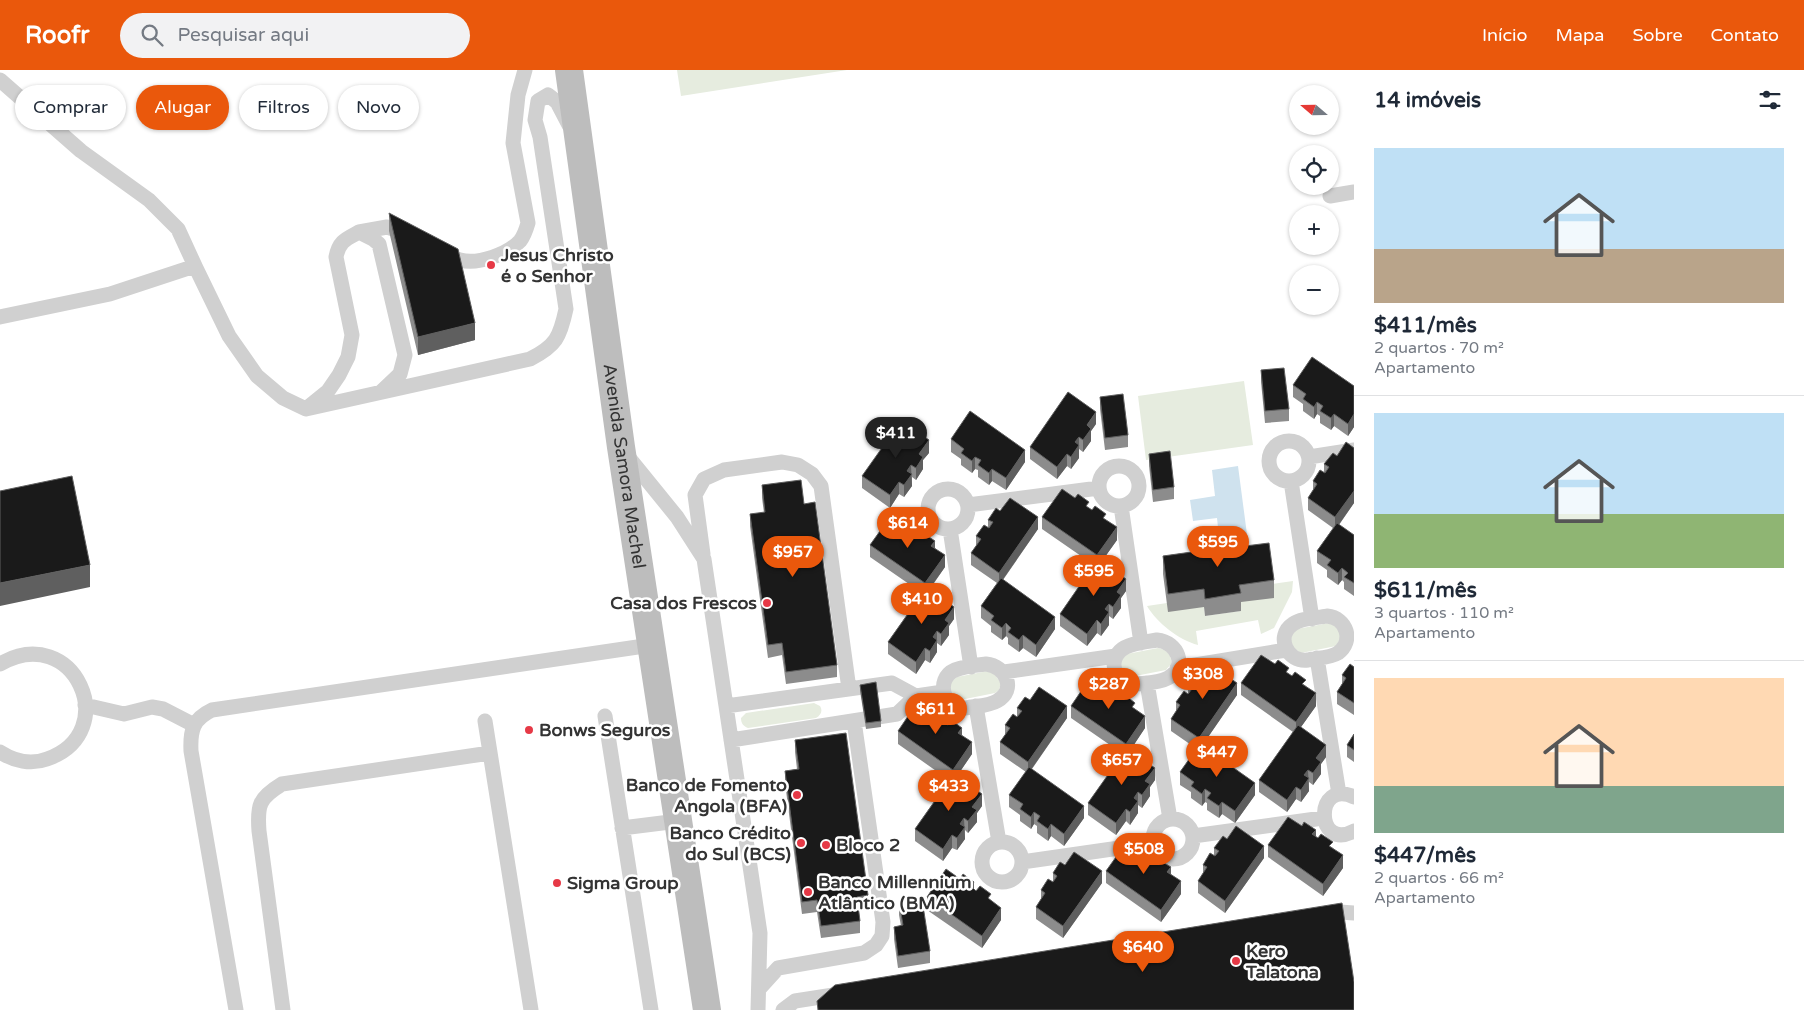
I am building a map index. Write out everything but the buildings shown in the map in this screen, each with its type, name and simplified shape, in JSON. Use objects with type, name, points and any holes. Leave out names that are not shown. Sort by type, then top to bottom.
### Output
[{"type":"main road","name":"Avenida Samora Machel","points":[[569,70],[651,645],[707,1010]]},
{"type":"lane","points":[[306,410],[328,391],[340,375],[348,357],[352,335],[336,257],[338,246],[345,239],[360,232],[387,227],[397,229],[461,261],[476,261],[493,257],[518,243],[525,234],[528,223],[513,143],[518,95],[526,70]]},
{"type":"lane","points":[[0,80],[82,151],[148,200],[178,229],[229,336],[257,376],[283,398],[306,410],[530,359],[547,351],[556,342],[562,331],[566,309],[540,137],[535,120],[538,101],[548,95],[557,102],[580,144]]},
{"type":"lane","points":[[1330,196],[1354,192]]},
{"type":"lane","points":[[360,232],[379,244],[405,355],[400,374],[381,392]]},
{"type":"lane","points":[[0,317],[110,294],[195,266]]},
{"type":"lane","points":[[1282,442],[1296,442],[1302,445],[1309,457],[1309,464],[1303,475],[1291,481],[1279,479],[1270,469],[1269,463],[1272,450],[1282,442]]},
{"type":"lane","points":[[622,447],[678,517],[704,559]]},
{"type":"lane","points":[[1309,457],[1354,450]]},
{"type":"lane","points":[[758,1010],[760,932],[695,496],[704,479],[724,470],[782,462],[798,465],[812,474],[822,486],[849,689]]},
{"type":"lane","points":[[1112,466],[1126,467],[1136,475],[1139,489],[1133,500],[1121,506],[1104,500],[1099,488],[1102,475],[1112,466]]},
{"type":"lane","points":[[1291,481],[1312,619]]},
{"type":"lane","points":[[968,505],[1099,488]]},
{"type":"lane","points":[[941,490],[955,490],[961,493],[968,505],[966,518],[962,523],[950,529],[938,527],[930,518],[928,511],[930,498],[941,490]]},
{"type":"lane","points":[[1121,506],[1141,643]]},
{"type":"lane","points":[[950,529],[971,667]]},
{"type":"lane","points":[[1334,616],[1350,623],[1348,637],[1343,649],[1333,656],[1302,660],[1296,659],[1286,650],[1284,638],[1286,631],[1296,622],[1334,616]]},
{"type":"lane","points":[[1157,640],[1170,644],[1178,655],[1178,662],[1177,668],[1168,678],[1132,685],[1126,684],[1121,680],[1114,669],[1116,656],[1126,646],[1141,643],[1157,640]]},
{"type":"lane","points":[[236,1010],[191,751],[190,737],[194,725],[202,715],[212,710],[651,645]]},
{"type":"lane","points":[[1177,668],[1286,650]]},
{"type":"lane","points":[[0,752],[9,758],[25,762],[42,761],[58,755],[72,745],[81,730],[86,714],[85,696],[78,678],[65,665],[49,656],[30,653],[4,660]]},
{"type":"lane","points":[[1004,672],[1116,656]]},
{"type":"lane","points":[[1317,658],[1347,796],[1328,801],[1324,807],[1324,818],[1331,831],[1344,834],[1354,831]]},
{"type":"lane","points":[[993,664],[1004,672],[1007,685],[1006,692],[992,704],[961,709],[955,707],[945,698],[945,680],[955,670],[993,664]]},
{"type":"lane","points":[[726,706],[892,683],[916,696]]},
{"type":"lane","points":[[1147,683],[1170,819]]},
{"type":"lane","points":[[731,740],[897,714],[916,696],[944,692]]},
{"type":"lane","points":[[86,706],[124,714],[152,707],[163,708],[194,725]]},
{"type":"lane","points":[[976,706],[998,842]]},
{"type":"lane","points":[[605,716],[651,1010]]},
{"type":"lane","points":[[485,721],[531,1010]]},
{"type":"lane","points":[[759,989],[778,968],[864,953],[876,946],[882,936],[882,922],[854,721]]},
{"type":"lane","points":[[283,1010],[258,818],[260,803],[268,792],[282,784],[490,753]]},
{"type":"lane","points":[[1193,836],[1324,818]]},
{"type":"lane","points":[[1170,819],[1183,821],[1189,826],[1193,836],[1190,850],[1180,858],[1167,858],[1161,855],[1154,843],[1154,832],[1158,826],[1170,819]]},
{"type":"lane","points":[[622,828],[678,821]]},
{"type":"lane","points":[[998,842],[1006,842],[1018,849],[1022,862],[1022,868],[1014,879],[1002,882],[990,879],[983,869],[983,855],[987,849],[998,842]]},
{"type":"lane","points":[[1022,862],[1154,843]]},
{"type":"lane","points":[[1311,917],[1340,912],[1354,913]]},
{"type":"lane","points":[[783,1010],[795,1001],[858,991]]},
{"type":"shaded area","points":[[677,70],[847,70],[681,96]]},
{"type":"shaded area","points":[[1244,381],[1253,445],[1146,460],[1138,396]]},
{"type":"shaded area","points":[[1293,581],[1292,592],[1274,628],[1261,634],[1258,620],[1196,631],[1198,645],[1183,639],[1169,630],[1147,606],[1167,603],[1204,607],[1205,616],[1240,611],[1239,602],[1272,584]]},
{"type":"shaded area","points":[[1333,623],[1342,635],[1336,646],[1301,653],[1291,646],[1291,634],[1297,629]]},
{"type":"shaded area","points":[[1158,648],[1170,655],[1171,664],[1166,670],[1130,677],[1121,670],[1121,659],[1127,654]]},
{"type":"shaded area","points":[[992,671],[1001,683],[999,690],[995,693],[960,700],[950,694],[951,682],[957,677]]},
{"type":"shaded area","points":[[814,703],[820,706],[821,710],[816,718],[748,728],[741,721],[741,718],[746,713]]},
{"type":"water","points":[[1238,466],[1248,542],[1220,546],[1217,518],[1193,521],[1190,500],[1215,496],[1212,470]]},
{"type":"place","name":"Jesus Christo é o Senhor","points":[[491,265]]},
{"type":"place","name":"Casa dos Frescos","points":[[767,603]]},
{"type":"place","name":"Bonws Seguros","points":[[529,730]]},
{"type":"place","name":"Banco de Fomento Angola (BFA)","points":[[797,795]]},
{"type":"place","name":"Banco Crédito do Sul (BCS)","points":[[801,843]]},
{"type":"place","name":"Bloco 2","points":[[826,845]]},
{"type":"place","name":"Sigma Group","points":[[557,883]]},
{"type":"place","name":"Banco Millennium Atlântico (BMA)","points":[[808,892]]},
{"type":"place","name":"Kero Talatona","points":[[1236,961]]}]
